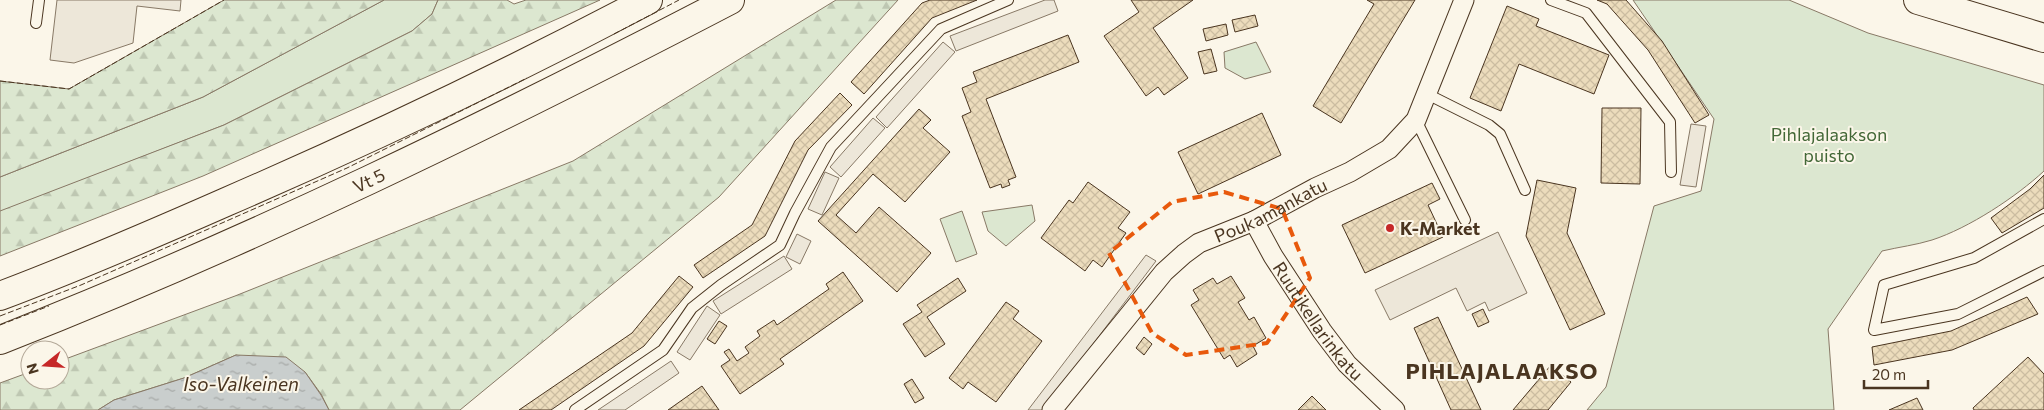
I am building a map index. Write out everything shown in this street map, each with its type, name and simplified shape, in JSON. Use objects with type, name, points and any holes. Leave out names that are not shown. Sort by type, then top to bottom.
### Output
[{"type":"main road","points":[[0,296],[75,268],[338,154],[551,52],[648,0]]},
{"type":"main road","name":"Vt 5","points":[[0,340],[91,305],[356,188],[570,84],[730,0]]},
{"type":"main road","points":[[1918,0],[2044,38]]},
{"type":"street","name":"Poukamankatu","points":[[1052,410],[1164,272],[1184,254],[1200,243],[1254,221],[1315,188],[1350,172],[1388,149],[1416,120],[1464,0]]},
{"type":"street","name":"Ruutikellarinkatu","points":[[1254,221],[1273,256],[1322,331],[1347,364],[1395,410]]},
{"type":"lane","points":[[36,24],[39,0]]},
{"type":"lane","points":[[575,410],[663,350],[692,308],[720,285],[780,245],[831,147],[942,29],[1008,0]]},
{"type":"lane","points":[[1551,0],[1586,13],[1670,122],[1671,172]]},
{"type":"lane","points":[[1427,94],[1489,125],[1500,134],[1525,190]]},
{"type":"lane","points":[[1416,120],[1465,220]]},
{"type":"lane","points":[[2044,219],[1974,258],[1884,285],[1874,330],[1958,314],[2044,271]]},
{"type":"highlighted area","points":[[1224,192],[1282,209],[1310,278],[1267,343],[1186,355],[1152,333],[1109,253],[1172,202]]},
{"type":"green space","points":[[224,0],[384,0],[203,97],[0,177],[0,81],[69,89]]},
{"type":"green space","points":[[384,0],[438,0],[432,14],[412,31],[224,125],[0,212],[0,177],[203,97]]},
{"type":"green space","points":[[438,0],[507,0],[514,4],[526,0],[600,0],[203,176],[0,256],[0,211],[224,125],[412,31],[432,14]]},
{"type":"green space","points":[[836,0],[898,0],[719,197],[460,410],[329,410],[321,394],[305,372],[236,355],[184,378],[114,400],[98,410],[0,410],[0,383],[20,376],[20,390],[70,390],[70,357],[235,296],[573,161]]},
{"type":"green space","name":"Pihlajalaakson puisto","points":[[1633,0],[1789,0],[1868,33],[2044,85],[2044,171],[2006,201],[1961,228],[1932,240],[1882,251],[1828,329],[1834,410],[1587,410],[1606,387],[1654,206],[1701,191],[1714,119]]},
{"type":"green space","points":[[1256,42],[1271,72],[1245,79],[1225,68],[1224,52]]},
{"type":"green space","points":[[1032,205],[1035,221],[1006,246],[988,231],[982,212]]},
{"type":"green space","points":[[962,211],[977,254],[956,262],[940,219]]},
{"type":"shaded area","points":[[57,0],[181,0],[180,11],[137,6],[133,43],[74,63],[50,60]]},
{"type":"shaded area","points":[[1045,0],[1054,0],[1058,11],[956,51],[950,36]]},
{"type":"shaded area","points":[[943,42],[955,52],[887,128],[876,117]]},
{"type":"shaded area","points":[[873,118],[885,128],[841,177],[830,167]]},
{"type":"shaded area","points":[[1691,124],[1706,126],[1696,187],[1680,185]]},
{"type":"shaded area","points":[[825,172],[839,178],[822,215],[808,209]]},
{"type":"shaded area","points":[[1498,232],[1527,293],[1489,311],[1485,302],[1467,311],[1456,288],[1390,320],[1375,290]]},
{"type":"shaded area","points":[[797,234],[811,241],[800,264],[786,257]]},
{"type":"shaded area","points":[[1146,255],[1156,261],[1043,410],[1028,410]]},
{"type":"shaded area","points":[[784,256],[792,269],[721,314],[713,301]]},
{"type":"shaded area","points":[[707,306],[720,315],[690,360],[677,352]]},
{"type":"shaded area","points":[[671,361],[679,373],[625,410],[598,410]]},
{"type":"water","name":"Iso-Valkeinen","points":[[236,355],[286,357],[305,372],[329,410],[98,410],[114,400],[184,378]]},
{"type":"building","points":[[930,0],[977,0],[932,18],[864,94],[851,82],[922,3]]},
{"type":"building","points":[[1131,0],[1193,0],[1153,28],[1188,78],[1164,95],[1158,87],[1146,96],[1104,36],[1139,12]]},
{"type":"building","points":[[1367,0],[1415,0],[1341,123],[1313,106],[1374,4]]},
{"type":"building","points":[[1597,0],[1626,0],[1662,41],[1709,115],[1695,123],[1648,50],[1607,4]]},
{"type":"building","points":[[1507,6],[1539,19],[1536,26],[1609,55],[1594,94],[1519,64],[1501,111],[1470,98]]},
{"type":"building","points":[[1255,15],[1258,26],[1235,32],[1232,20]]},
{"type":"building","points":[[1226,24],[1228,35],[1206,41],[1203,29]]},
{"type":"building","points":[[1068,35],[1079,62],[986,99],[1016,177],[1008,180],[1010,185],[1002,188],[1001,184],[990,188],[962,116],[971,112],[962,88],[977,82],[973,72]]},
{"type":"building","points":[[1211,49],[1217,71],[1204,74],[1198,52]]},
{"type":"building","points":[[840,93],[852,105],[808,150],[765,236],[703,278],[694,265],[752,225],[795,141]]},
{"type":"building","points":[[1602,108],[1641,108],[1640,184],[1601,183]]},
{"type":"building","points":[[919,109],[931,120],[923,128],[950,152],[905,202],[873,174],[836,215],[856,233],[879,207],[931,253],[897,292],[818,221]]},
{"type":"building","points":[[1262,113],[1281,155],[1198,194],[1178,152]]},
{"type":"building","points":[[2044,175],[2044,208],[2002,233],[1991,218],[2030,189]]},
{"type":"building","points":[[1537,180],[1576,188],[1567,233],[1605,314],[1570,330],[1526,236]]},
{"type":"building","points":[[1088,182],[1130,212],[1118,228],[1126,233],[1102,267],[1093,260],[1085,271],[1041,238],[1069,200],[1073,203]]},
{"type":"building","points":[[1432,183],[1440,199],[1428,205],[1443,237],[1365,273],[1342,225]]},
{"type":"building","points":[[843,272],[863,301],[780,359],[784,364],[740,394],[721,366],[730,360],[724,352],[729,349],[737,361],[749,353],[745,347],[760,336],[757,331],[774,320],[777,325],[829,289],[826,284]]},
{"type":"building","points":[[679,276],[693,287],[644,346],[551,410],[519,410],[632,333]]},
{"type":"building","points":[[1231,276],[1245,298],[1238,302],[1249,320],[1254,317],[1266,338],[1253,346],[1257,354],[1237,367],[1230,355],[1224,359],[1191,305],[1199,300],[1193,290],[1213,278],[1217,284]]},
{"type":"building","points":[[958,278],[966,291],[927,317],[945,344],[925,357],[903,324],[922,312],[917,305]]},
{"type":"building","points":[[2027,297],[2038,314],[1952,350],[1874,365],[1872,347],[1951,331]]},
{"type":"building","points":[[1006,302],[1019,311],[1013,319],[1042,341],[996,402],[968,382],[963,389],[949,378]]},
{"type":"building","points":[[1483,309],[1489,322],[1478,327],[1472,314]]},
{"type":"building","points":[[1438,317],[1481,410],[1451,410],[1414,328]]},
{"type":"building","points":[[719,321],[727,326],[715,344],[707,339]]},
{"type":"building","points":[[1144,337],[1152,344],[1144,355],[1136,348]]},
{"type":"building","points":[[2028,357],[2044,374],[2044,410],[1974,410],[1973,408]]},
{"type":"building","points":[[1551,365],[1571,382],[1548,410],[1513,410]]},
{"type":"building","points":[[912,379],[924,398],[915,403],[904,384]]},
{"type":"building","points":[[702,386],[719,410],[668,410]]},
{"type":"building","points":[[1312,396],[1326,410],[1298,410]]},
{"type":"building","points":[[1917,398],[1923,410],[1889,410]]},
{"type":"fence","points":[[0,81],[69,89],[224,0]]},
{"type":"fence","points":[[614,34],[679,0]]},
{"type":"fence","points":[[0,316],[81,285],[347,168],[527,78]]},
{"type":"fence","points":[[0,325],[49,306]]},
{"type":"place","name":"K-Market","points":[[1390,228]]},
{"type":"district","name":"PIHLAJALAAKSO","points":[[1502,370]]}]
